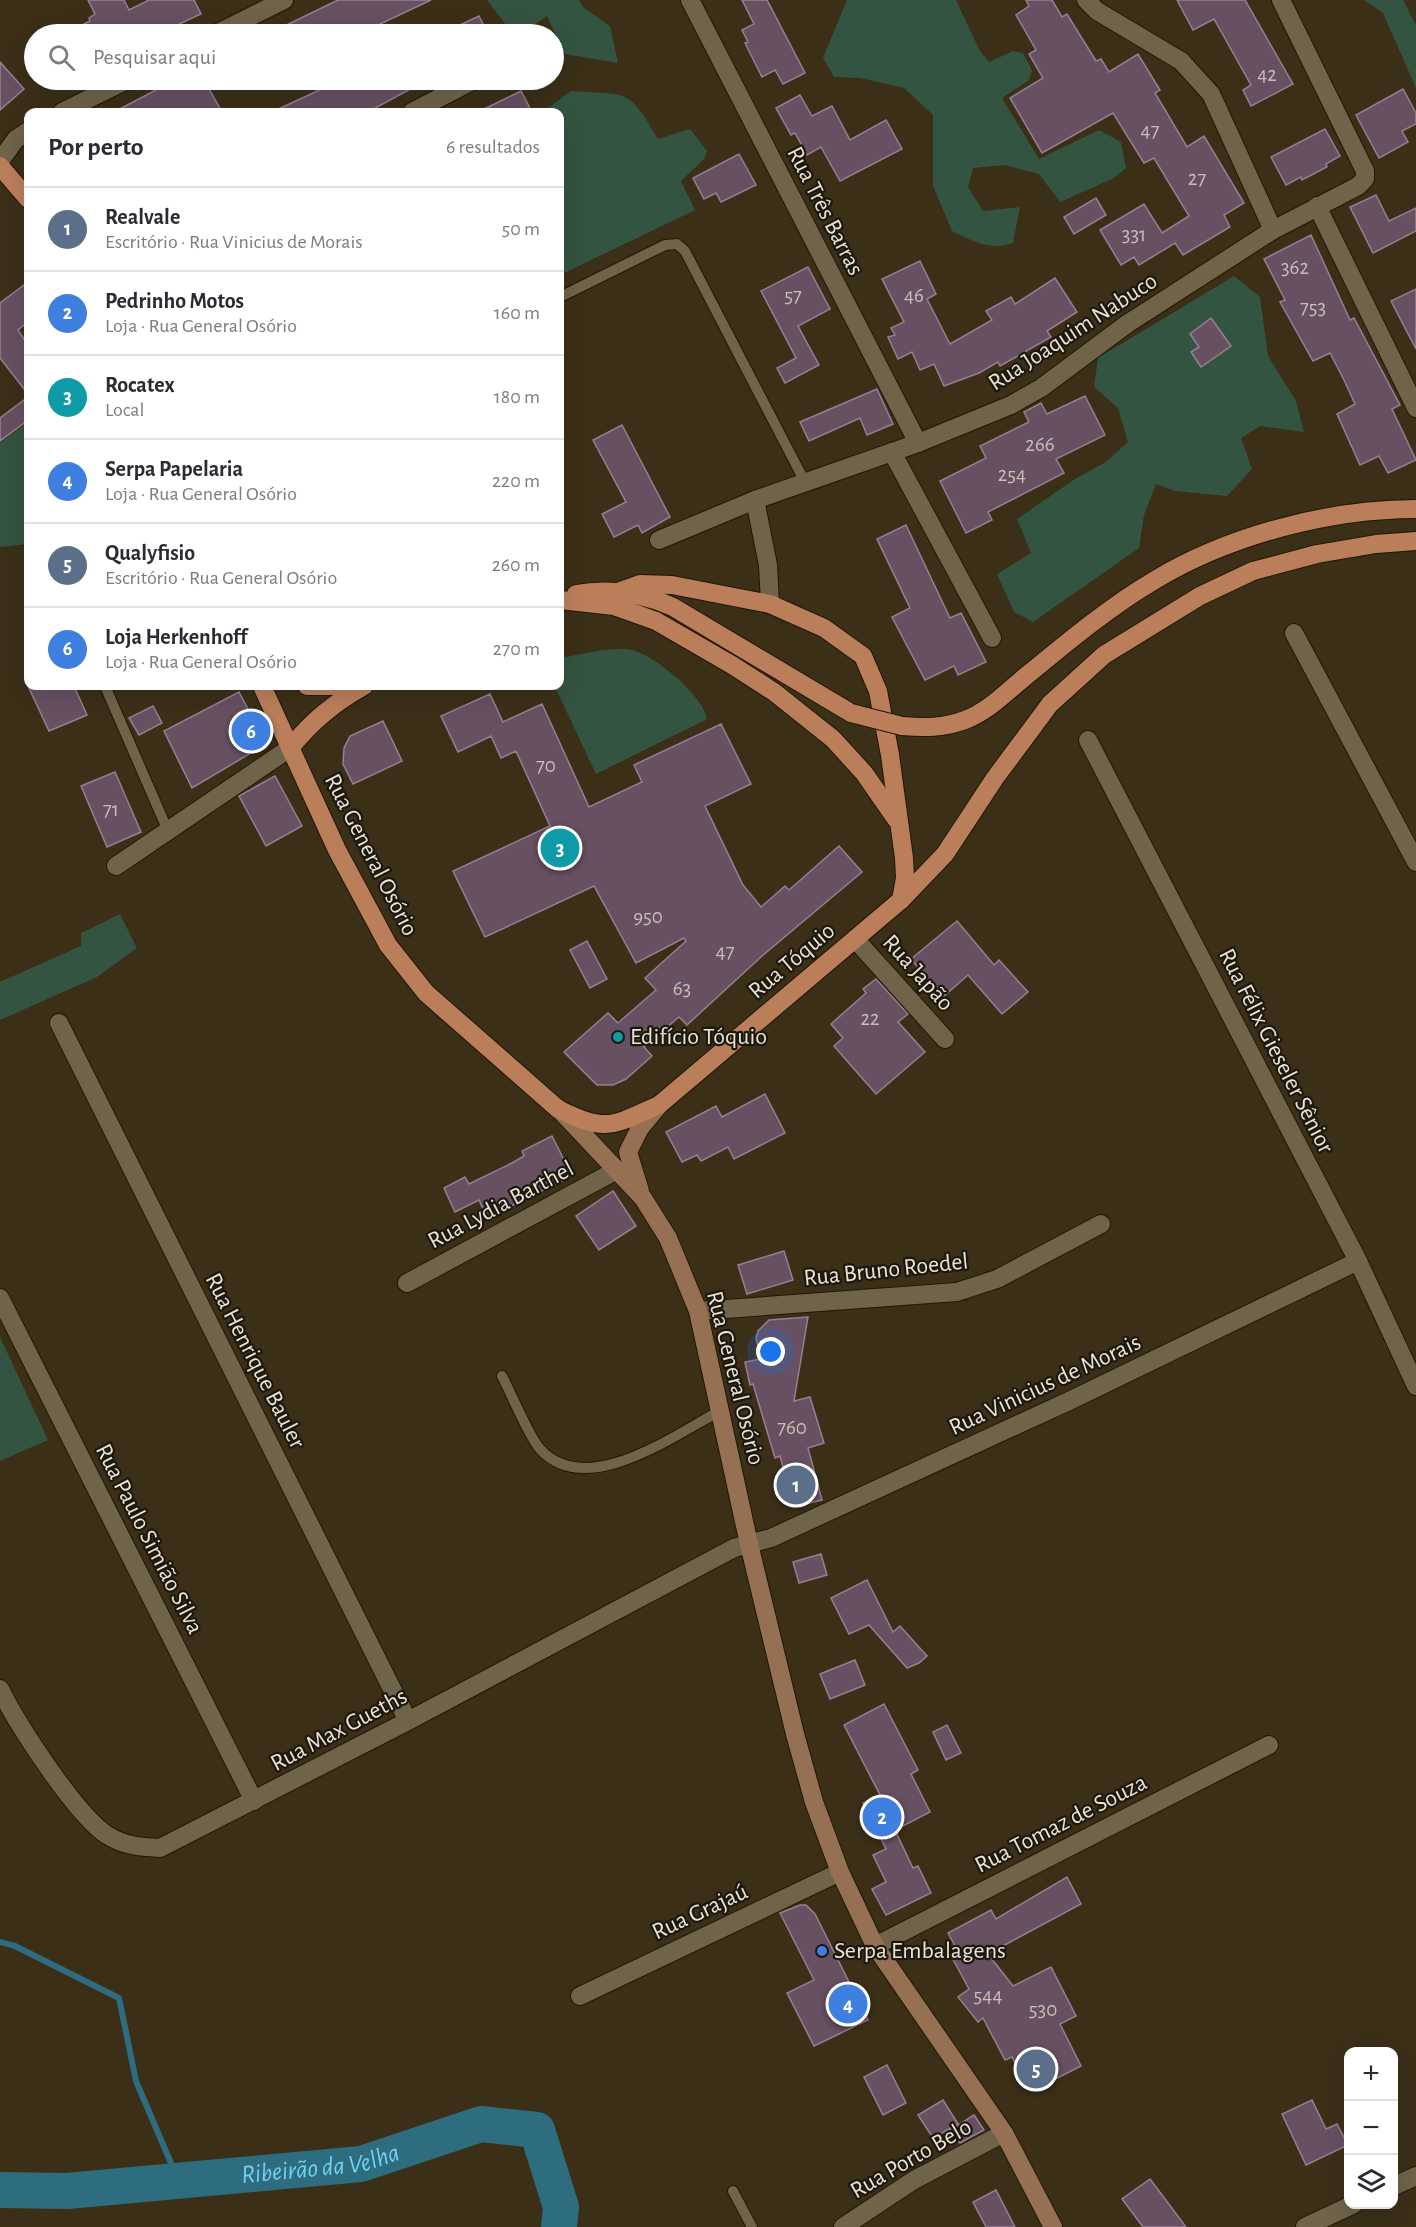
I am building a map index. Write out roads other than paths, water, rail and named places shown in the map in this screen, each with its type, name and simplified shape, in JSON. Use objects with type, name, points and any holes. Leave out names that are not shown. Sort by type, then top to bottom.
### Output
[{"type":"main road","points":[[0,166],[24,194]]},
{"type":"main road","points":[[564,597],[602,590],[649,596],[673,607],[851,714],[903,726],[925,728],[950,725],[982,712],[1098,618],[1156,579],[1207,555],[1311,520],[1374,509],[1416,509]]},
{"type":"main road","name":"Rua Tóquio","points":[[643,1198],[628,1152],[640,1128],[659,1105],[901,900],[945,854],[995,778],[1050,704],[1104,655],[1200,596],[1253,571],[1317,554],[1376,544],[1416,542]]},
{"type":"main road","points":[[618,592],[640,584],[672,585],[770,604],[824,628],[863,656],[878,690],[897,820],[902,838],[904,878],[901,900]]},
{"type":"main road","points":[[564,599],[614,606],[656,621],[732,664],[833,739],[864,773],[897,820]]},
{"type":"main road","name":"Rua General Osório","points":[[264,690],[337,850],[388,945],[426,993],[558,1109],[617,1170],[643,1198],[668,1238],[698,1311],[749,1544],[795,1734],[825,1836],[875,1946],[1004,2133],[1053,2227]]},
{"type":"main road","points":[[290,748],[318,716],[334,702],[356,690]]},
{"type":"main road","name":"Rua Tóquio","points":[[558,1109],[584,1122],[610,1126],[659,1105]]},
{"type":"street","points":[[236,24],[284,0]]},
{"type":"street","name":"Rua Três Barras","points":[[690,0],[918,443]]},
{"type":"street","points":[[1086,0],[1097,11],[1181,61],[1211,94],[1274,230]]},
{"type":"street","name":"Rua Joaquim Nabuco","points":[[659,540],[755,500],[918,443],[1011,405],[1041,388],[1127,324],[1274,230],[1358,186],[1365,178],[1365,171],[1281,0]]},
{"type":"street","points":[[70,108],[107,90]]},
{"type":"street","points":[[420,108],[455,90]]},
{"type":"street","points":[[0,161],[16,139],[24,134]]},
{"type":"street","points":[[1317,206],[1416,408]]},
{"type":"street","points":[[892,452],[992,638]]},
{"type":"street","points":[[755,500],[768,565],[770,604]]},
{"type":"street","points":[[1294,633],[1416,862]]},
{"type":"street","name":"Rua Félix Gieseler Sênior","points":[[1088,740],[1358,1261],[1416,1386]]},
{"type":"street","points":[[116,866],[290,748]]},
{"type":"street","name":"Rua Japão","points":[[855,939],[945,1039]]},
{"type":"street","name":"Rua Henrique Bauler","points":[[59,1023],[408,1721]]},
{"type":"street","name":"Rua Lydia Barthel","points":[[407,1283],[617,1170]]},
{"type":"street","name":"Rua Bruno Roedel","points":[[698,1311],[957,1292],[997,1279],[1101,1224]]},
{"type":"street","name":"Rua Vinicius de Morais","points":[[749,1544],[771,1538],[1069,1401],[1358,1261]]},
{"type":"street","name":"Rua Paulo Simião Silva","points":[[0,1298],[254,1801]]},
{"type":"street","name":"Rua Max Gueths","points":[[0,1689],[14,1717],[79,1808],[106,1835],[131,1846],[160,1848],[408,1721],[719,1555],[749,1544]]},
{"type":"street","name":"Rua Tomaz de Souza","points":[[875,1946],[1269,1745]]},
{"type":"street","name":"Rua Grajaú","points":[[580,1996],[840,1872]]},
{"type":"street","name":"Rua Porto Belo","points":[[843,2227],[914,2180],[1004,2133]]},
{"type":"street","points":[[1398,2184],[1416,2176]]},
{"type":"street","points":[[1305,2227],[1345,2209]]},
{"type":"lane","points":[[564,295],[665,244],[677,244],[685,251],[805,482]]},
{"type":"lane","points":[[107,690],[168,831]]},
{"type":"lane","points":[[501,1376],[540,1449],[559,1463],[580,1470],[599,1468],[624,1461],[720,1411]]},
{"type":"lane","points":[[733,2191],[752,2227]]},
{"type":"waterway","points":[[0,1942],[15,1946],[119,1998],[136,2081],[179,2182]]},
{"type":"waterway","name":"Ribeirão da Velha","points":[[0,2190],[67,2191],[361,2164],[481,2124],[537,2130],[561,2207],[559,2227]]},
{"type":"place","name":"Loja Herkenhoff","points":[[251,731]]},
{"type":"place","name":"Rocatex","points":[[560,848]]},
{"type":"place","name":"Edifício Tóquio","points":[[618,1037]]},
{"type":"place","name":"Realvale","points":[[796,1485]]},
{"type":"place","name":"Pedrinho Motos","points":[[882,1817]]},
{"type":"place","name":"Serpa Embalagens","points":[[822,1951]]},
{"type":"place","name":"Serpa Papelaria","points":[[848,2004]]},
{"type":"place","name":"Qualyfisio","points":[[1036,2069]]}]
